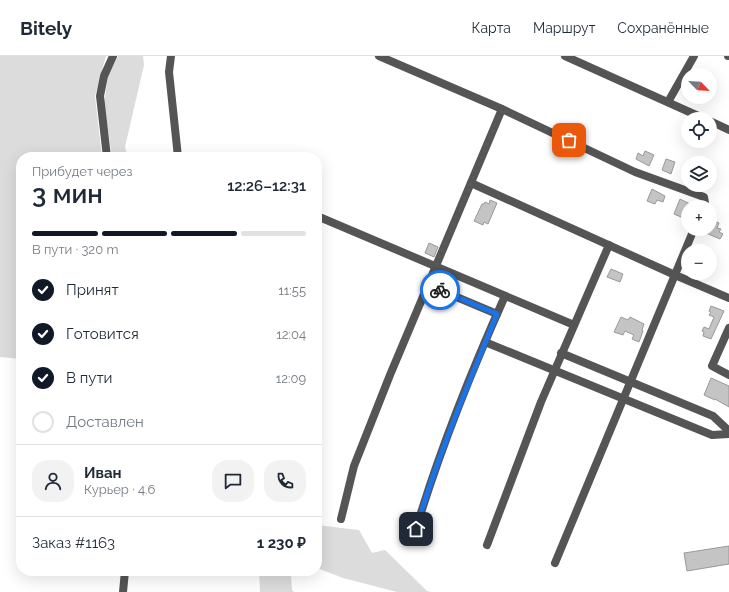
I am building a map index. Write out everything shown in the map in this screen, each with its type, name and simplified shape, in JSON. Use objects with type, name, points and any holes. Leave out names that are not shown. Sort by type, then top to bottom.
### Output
[{"type":"street","points":[[106,152],[100,96],[104,76],[113,56]]},
{"type":"street","points":[[171,56],[169,72],[177,152]]},
{"type":"street","points":[[379,56],[502,109],[635,172],[704,197],[704,200]]},
{"type":"street","points":[[566,56],[690,112]]},
{"type":"street","points":[[668,102],[694,56]]},
{"type":"street","points":[[341,519],[354,466],[502,109]]},
{"type":"street","points":[[717,124],[729,130]]},
{"type":"street","points":[[471,183],[729,298]]},
{"type":"street","points":[[322,218],[574,325]]},
{"type":"street","points":[[555,563],[691,236]]},
{"type":"street","points":[[487,545],[508,486],[554,371],[609,245]]},
{"type":"street","points":[[428,285],[497,314]]},
{"type":"street","points":[[416,529],[432,478],[455,415],[505,296]]},
{"type":"street","points":[[729,328],[712,366],[729,375]]},
{"type":"street","points":[[486,342],[712,435],[729,433]]},
{"type":"street","points":[[562,353],[713,416],[729,433]]},
{"type":"street","points":[[123,592],[125,576]]},
{"type":"shaded area","points":[[0,56],[106,56],[95,96],[101,152],[16,152],[16,359],[0,357]]},
{"type":"shaded area","points":[[118,56],[143,56],[144,65],[125,147],[126,152],[111,152],[104,104],[108,75]]},
{"type":"shaded area","points":[[322,526],[359,530],[372,553],[385,550],[427,591],[431,592],[397,592],[343,578],[322,570]]},
{"type":"shaded area","points":[[259,576],[291,576],[292,590],[294,592],[260,592]]},
{"type":"building","points":[[645,151],[654,155],[649,166],[636,159],[638,153],[643,156]]},
{"type":"building","points":[[666,159],[675,162],[671,174],[662,170]]},
{"type":"building","points":[[652,189],[665,196],[663,202],[657,200],[655,204],[647,201]]},
{"type":"building","points":[[680,199],[682,200],[681,217],[674,214]]},
{"type":"building","points":[[490,200],[497,203],[488,224],[484,222],[483,225],[474,221],[482,204],[485,202],[489,204]]},
{"type":"building","points":[[717,228],[721,229],[719,232],[723,234],[720,239],[713,236],[717,236]]},
{"type":"building","points":[[429,243],[438,247],[434,257],[425,253]]},
{"type":"building","points":[[611,269],[623,274],[620,282],[607,277]]},
{"type":"building","points":[[711,306],[724,311],[711,339],[703,336],[704,332],[702,331],[704,327],[709,329],[714,317],[709,315],[711,312],[709,311]]},
{"type":"building","points":[[621,317],[628,320],[630,317],[644,324],[639,342],[632,339],[634,335],[625,331],[623,335],[614,332]]},
{"type":"building","points":[[711,378],[729,386],[729,407],[704,395]]},
{"type":"building","points":[[729,546],[729,564],[687,571],[684,553]]},
{"type":"way so far","points":[[440,290],[428,285],[502,109],[569,140]]},
{"type":"route","points":[[416,529],[432,478],[455,415],[497,314],[440,290]]}]
